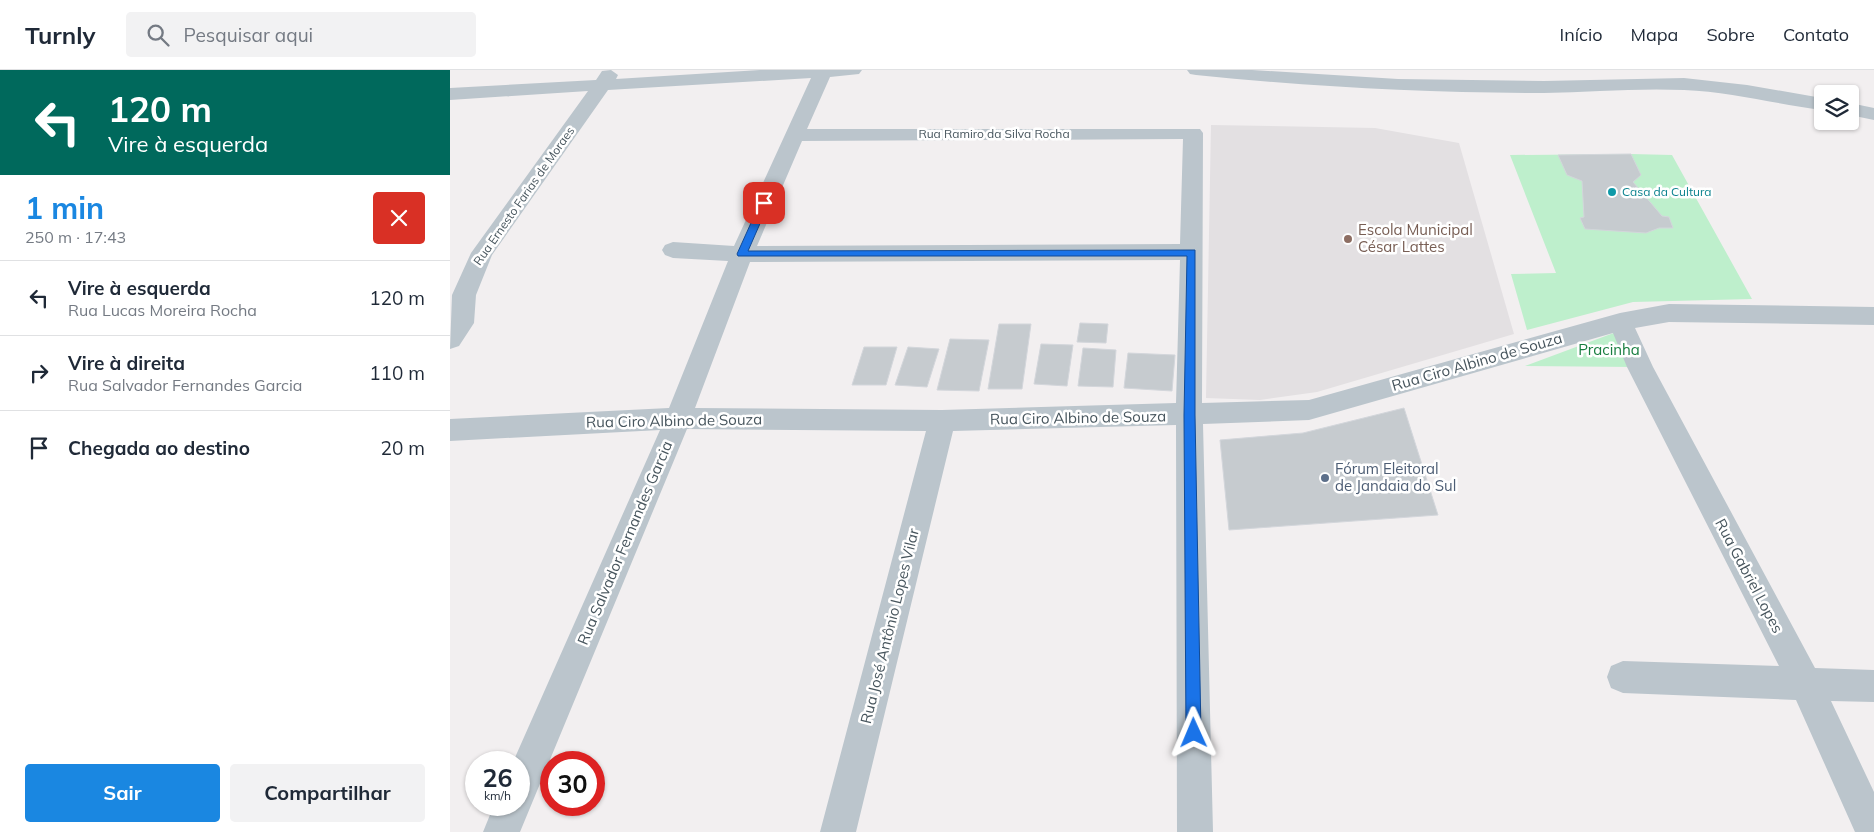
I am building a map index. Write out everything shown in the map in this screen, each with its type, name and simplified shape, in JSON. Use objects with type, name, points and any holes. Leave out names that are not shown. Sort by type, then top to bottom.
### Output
[{"type":"street","points":[[450,94],[608,77],[822,73],[852,70]]},
{"type":"street","points":[[1196,70],[1267,77],[1398,85],[1544,87],[1684,84],[1747,91],[1814,103]]},
{"type":"street","name":"Rua Salvador Fernandes Garcia","points":[[530,764],[678,418],[742,254],[822,73]]},
{"type":"street","name":"Rua Ernesto Farias de Moraes","points":[[450,340],[462,323],[464,295],[472,273],[482,254],[608,77]]},
{"type":"street","points":[[1859,111],[1874,114]]},
{"type":"street","name":"Rua Ramiro da Silva Rocha","points":[[794,135],[1193,133],[1192,252]]},
{"type":"street","points":[[673,250],[742,254],[1192,252],[1189,415],[1195,832]]},
{"type":"street","name":"Rua Ciro Albino de Souza","points":[[450,430],[678,418],[942,421],[1309,410],[1620,322],[1669,313],[1872,319]]},
{"type":"street","name":"Rua Gabriel Lopes","points":[[1620,322],[1640,367],[1806,685],[1874,832]]},
{"type":"street","name":"Rua José Antônio Lopes Vilar","points":[[838,832],[942,421]]},
{"type":"street","points":[[1624,677],[1874,686]]},
{"type":"street","points":[[501,832],[508,816]]},
{"type":"shaded area","name":"Escola Municipal César Lattes","points":[[1211,125],[1375,128],[1459,143],[1514,334],[1317,392],[1260,400],[1206,398]]},
{"type":"green space","points":[[1510,155],[1672,155],[1752,299],[1633,302],[1527,330],[1511,274],[1556,273]]},
{"type":"green space","name":"Pracinha","points":[[1619,331],[1635,367],[1525,366]]},
{"type":"building","name":"Casa da Cultura","points":[[1631,154],[1641,175],[1633,182],[1662,216],[1669,217],[1673,228],[1659,228],[1646,233],[1585,229],[1580,218],[1584,217],[1582,181],[1567,175],[1558,155]]},
{"type":"building","points":[[1080,323],[1108,324],[1106,343],[1077,342]]},
{"type":"building","points":[[999,324],[1031,324],[1022,389],[988,389]]},
{"type":"building","points":[[950,339],[989,340],[979,391],[937,390]]},
{"type":"building","points":[[1041,344],[1073,345],[1067,386],[1034,384]]},
{"type":"building","points":[[864,347],[897,347],[886,385],[852,385]]},
{"type":"building","points":[[908,347],[939,349],[927,387],[895,385]]},
{"type":"building","points":[[1083,348],[1116,350],[1113,387],[1078,386]]},
{"type":"building","points":[[1128,353],[1175,355],[1172,391],[1124,388]]},
{"type":"building","name":"Fórum Eleitoral de Jandaia do Sul","points":[[1404,408],[1438,515],[1229,530],[1220,440],[1303,433]]},
{"type":"place","name":"Casa da Cultura","points":[[1612,192]]},
{"type":"place","name":"Escola Municipal César Lattes","points":[[1348,239]]},
{"type":"place","name":"Fórum Eleitoral de Jandaia do Sul","points":[[1325,478]]},
{"type":"route","points":[[764,203],[742,254],[1192,252],[1189,415],[1194,733]]}]
